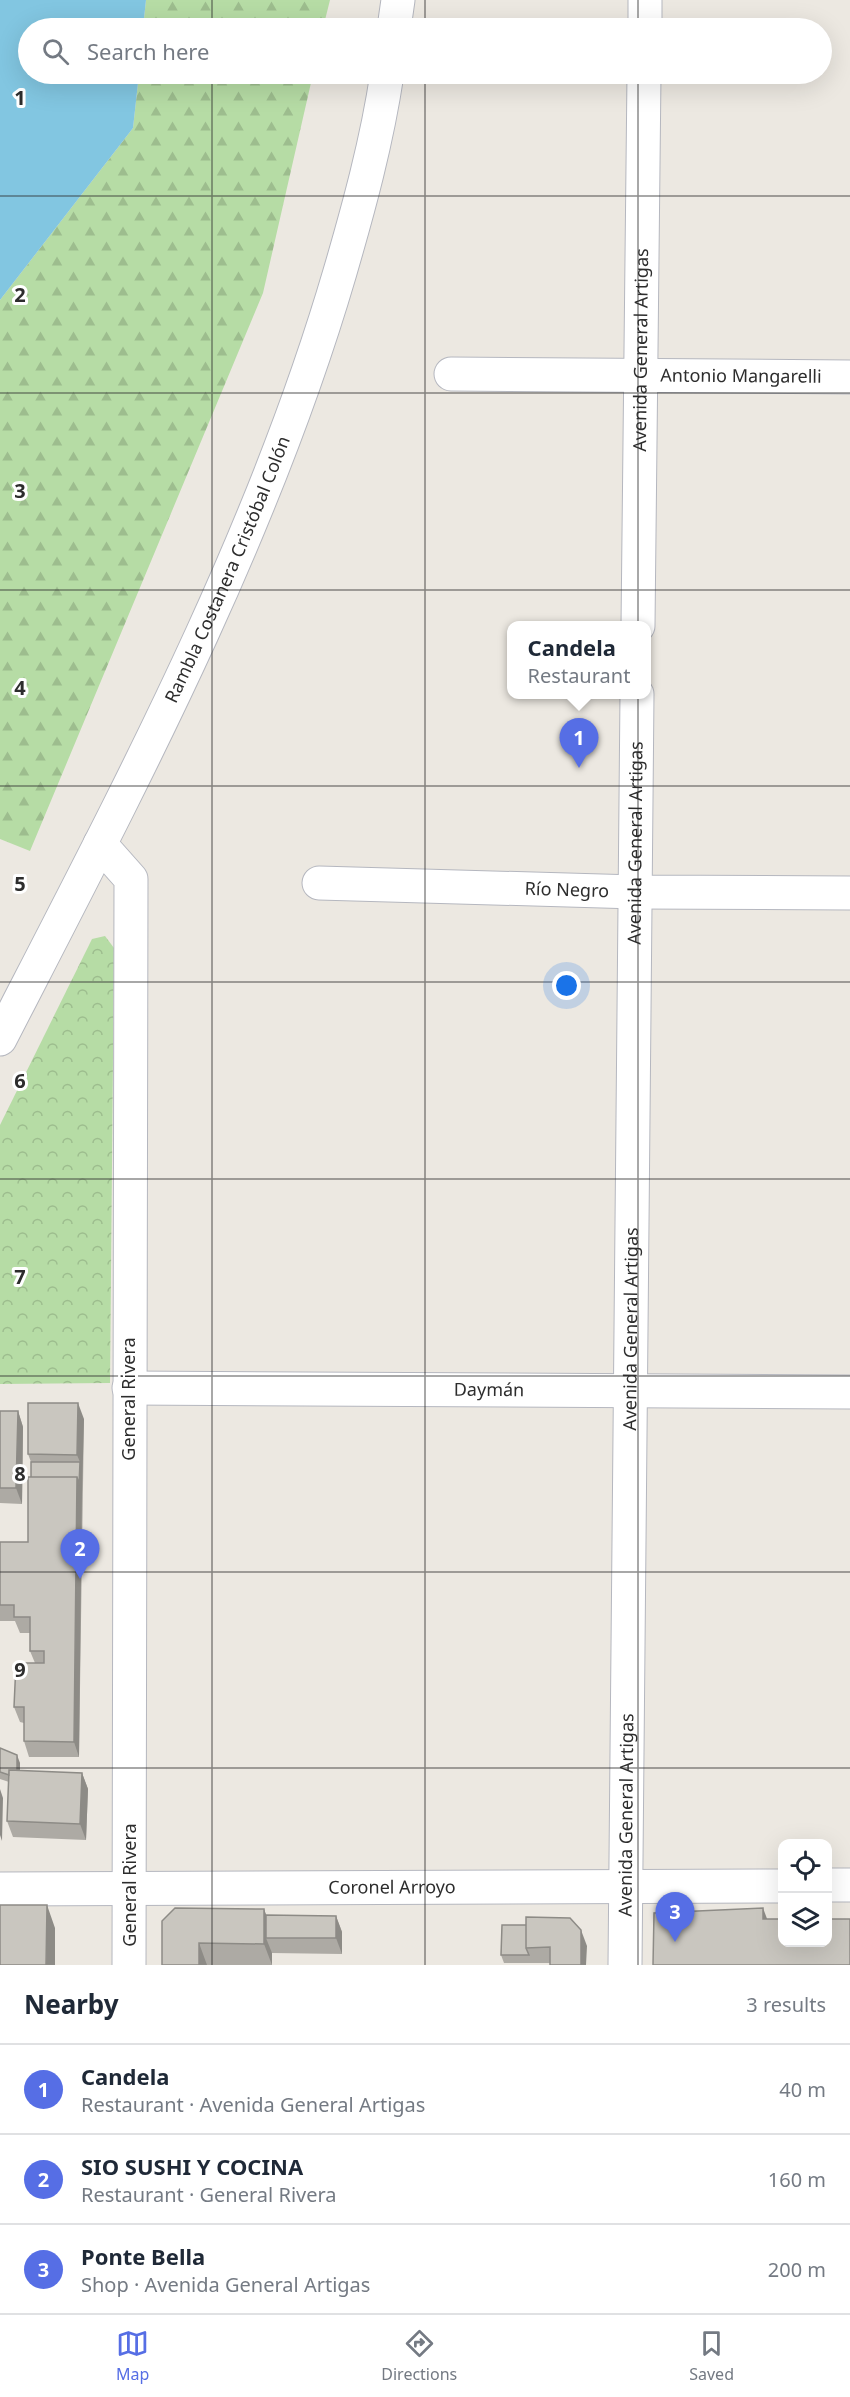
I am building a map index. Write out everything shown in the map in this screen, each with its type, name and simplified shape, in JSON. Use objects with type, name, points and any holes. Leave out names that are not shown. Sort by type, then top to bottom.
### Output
[{"type":"street","points":[[395,18],[398,0]]},
{"type":"street","points":[[645,0],[645,18]]},
{"type":"street","name":"Rambla Costanera Cristóbal Colón","points":[[0,1039],[154,739],[226,583],[281,447],[324,325],[346,250],[371,157],[385,84]]},
{"type":"street","name":"Avenida General Artigas","points":[[638,621],[644,84]]},
{"type":"street","name":"Antonio Mangarelli","points":[[451,374],[850,377]]},
{"type":"street","name":"Avenida General Artigas","points":[[625,1965],[637,699]]},
{"type":"street","name":"General Rivera","points":[[100,844],[131,879],[129,1965]]},
{"type":"street","name":"Río Negro","points":[[319,883],[636,892],[850,893]]},
{"type":"street","name":"Daymán","points":[[129,1388],[850,1392]]},
{"type":"street","points":[[832,1885],[850,1885]]},
{"type":"street","name":"Coronel Arroyo","points":[[0,1889],[778,1886]]},
{"type":"green space","points":[[146,0],[330,0],[326,18],[144,18]]},
{"type":"green space","points":[[138,84],[311,84],[263,293],[30,851],[0,839],[0,300],[133,128]]},
{"type":"green space","points":[[105,936],[114,948],[110,1383],[0,1384],[0,1125],[92,939]]},
{"type":"water","points":[[0,0],[146,0],[144,18],[18,18],[18,84],[138,84],[133,128],[0,300]]},
{"type":"building","points":[[28,1403],[78,1403],[77,1455],[28,1454]]},
{"type":"building","points":[[0,1411],[18,1411],[16,1488],[0,1488]]},
{"type":"building","points":[[31,1462],[80,1462],[79,1485],[77,1477],[31,1477]]},
{"type":"building","points":[[28,1477],[77,1477],[74,1742],[24,1741],[24,1707],[14,1707],[16,1663],[44,1663],[44,1651],[30,1651],[30,1617],[14,1617],[14,1605],[0,1605],[0,1542],[28,1542]]},
{"type":"building","points":[[0,1748],[17,1755],[17,1770],[9,1770],[9,1775],[0,1772]]},
{"type":"building","points":[[9,1770],[82,1773],[80,1824],[7,1821]]},
{"type":"building","points":[[0,1905],[47,1905],[46,1965],[0,1965]]},
{"type":"building","points":[[175,1908],[264,1909],[264,1944],[199,1943],[199,1965],[162,1965],[162,1921]]},
{"type":"building","points":[[763,1908],[763,1919],[778,1919],[778,1947],[832,1947],[832,1919],[850,1919],[850,1965],[653,1965],[654,1913]]},
{"type":"building","points":[[266,1915],[336,1916],[336,1938],[266,1938]]},
{"type":"building","points":[[526,1917],[570,1918],[581,1930],[581,1965],[550,1965],[550,1947],[526,1948]]},
{"type":"building","points":[[502,1925],[526,1925],[526,1948],[529,1955],[501,1955]]},
{"type":"place","name":"Candela","points":[[579,768]]},
{"type":"place","name":"SIO SUSHI Y COCINA","points":[[80,1579]]},
{"type":"place","name":"Ponte Bella","points":[[675,1942]]}]
